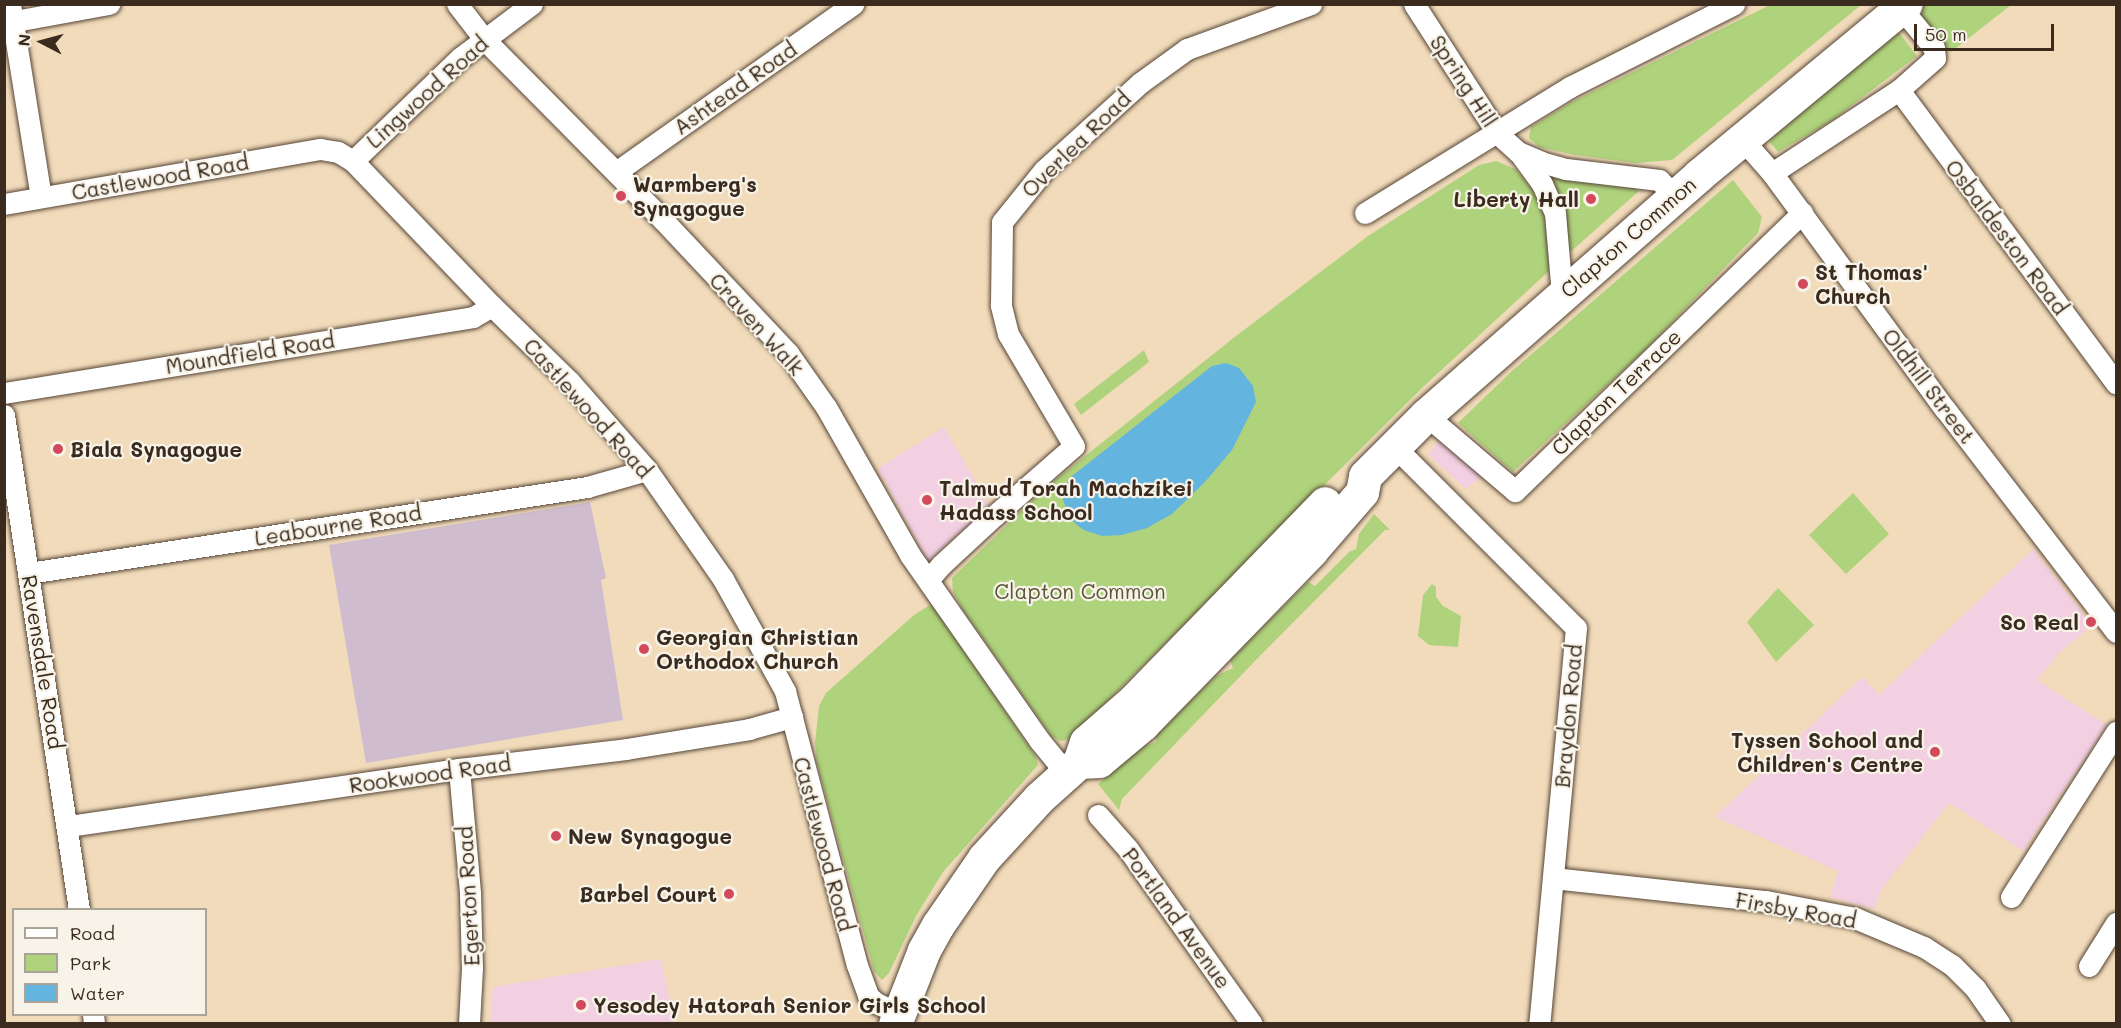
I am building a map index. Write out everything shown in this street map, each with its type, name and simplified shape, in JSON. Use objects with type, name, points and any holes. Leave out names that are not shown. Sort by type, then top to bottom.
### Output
[{"type":"highway","name":"Clapton Common","points":[[897,1018],[924,950],[960,891],[984,858],[1015,823],[1073,767],[1086,742],[1134,699],[1349,479],[1365,476],[1426,415],[1675,196],[1903,6]]},
{"type":"street","points":[[41,197],[9,16],[109,4]]},
{"type":"street","name":"Craven Walk","points":[[457,4],[484,39],[616,172],[788,353],[826,407],[910,555],[1039,740],[1073,767]]},
{"type":"street","name":"Lingwood Road","points":[[353,162],[460,58],[532,4]]},
{"type":"street","name":"Ashtead Road","points":[[616,172],[854,4]]},
{"type":"street","name":"Overlea Road","points":[[928,580],[940,565],[1074,446],[1008,334],[1001,304],[1002,222],[1044,170],[1140,83],[1187,49],[1311,4]]},
{"type":"street","name":"Spring Hill","points":[[1414,4],[1497,133],[1518,152],[1542,184],[1555,213],[1562,295]]},
{"type":"street","points":[[1365,213],[1570,87],[1734,4]]},
{"type":"street","name":"Clapton Common","points":[[1772,173],[1899,90],[1935,58],[1934,48],[1903,6]]},
{"type":"street","name":"Osbaldeston Road","points":[[1899,90],[2116,383]]},
{"type":"street","name":"Oldhill Street","points":[[1743,140],[1772,173],[1945,409],[2015,497],[2116,632]]},
{"type":"street","name":"Castlewood Road","points":[[4,204],[320,149],[338,152],[353,162],[492,306],[570,382],[647,470],[723,579],[785,692],[867,996],[897,1018]]},
{"type":"street","name":"Spring Hill","points":[[1518,152],[1566,169],[1659,180],[1675,196]]},
{"type":"street","name":"Clapton Terrace","points":[[1426,415],[1515,491],[1802,213]]},
{"type":"street","name":"Moundfield Road","points":[[4,393],[473,317],[492,306]]},
{"type":"street","name":"Ravensdale Road","points":[[4,415],[79,908]]},
{"type":"street","name":"Braydon Road","points":[[1394,446],[1576,628],[1539,1023]]},
{"type":"street","name":"Leabourne Road","points":[[29,573],[588,487],[647,470]]},
{"type":"street","name":"Rookwood Road","points":[[68,826],[459,769],[626,749],[749,729],[792,717]]},
{"type":"street","points":[[2011,897],[2116,732]]},
{"type":"street","name":"Egerton Road","points":[[459,769],[470,904],[472,968],[469,1023]]},
{"type":"street","name":"Portland Avenue","points":[[1098,815],[1128,849],[1252,1023]]},
{"type":"street","name":"Firsby Road","points":[[1553,878],[1766,902],[1855,918],[1924,947],[1952,965],[1975,988],[2000,1023]]},
{"type":"street","points":[[2089,966],[2116,923]]},
{"type":"shaded area","name":"Talmud Torah Machzikei Hadass School","points":[[944,427],[990,506],[928,561],[878,468]]},
{"type":"shaded area","points":[[1441,439],[1484,475],[1466,489],[1428,454]]},
{"type":"shaded area","points":[[590,502],[606,578],[601,580],[623,720],[366,763],[329,545]]},
{"type":"shaded area","name":"Tyssen School and Children's Centre","points":[[2033,549],[2092,626],[2061,651],[2037,680],[2107,725],[2023,851],[1949,803],[1881,890],[1875,909],[1830,897],[1838,871],[1715,817],[1862,677],[1879,695]]},
{"type":"shaded area","name":"Yesodey Hatorah Senior Girls School","points":[[661,959],[674,1023],[490,1023],[493,987]]},
{"type":"green space","points":[[1770,5],[1861,5],[1672,160],[1636,163],[1575,155],[1539,147],[1529,138],[1531,127],[1572,102]]},
{"type":"green space","points":[[1926,5],[2011,5],[1951,52],[1916,12]]},
{"type":"green space","points":[[1897,30],[1917,56],[1831,121],[1778,152],[1769,141]]},
{"type":"green space","name":"Clapton Common","points":[[1496,161],[1515,169],[1534,191],[1544,210],[1553,256],[1549,271],[1423,387],[1069,739],[1061,741],[1052,737],[963,610],[953,592],[952,578],[1045,488],[1236,336],[1368,236],[1479,165]]},
{"type":"green space","points":[[1548,176],[1634,188],[1639,191],[1568,254]]},
{"type":"green space","points":[[1733,180],[1762,217],[1758,233],[1646,349],[1513,472],[1458,423],[1512,371]]},
{"type":"green space","points":[[1144,350],[1149,362],[1081,415],[1074,404]]},
{"type":"green space","points":[[1853,493],[1889,534],[1846,574],[1809,535]]},
{"type":"green space","points":[[1374,514],[1390,530],[1385,530],[1253,663],[1122,799],[1119,810],[1098,784],[1140,748],[1156,742],[1155,735],[1216,676],[1233,668],[1230,660],[1308,582],[1315,586],[1349,552],[1356,549],[1359,534]]},
{"type":"green space","points":[[1432,584],[1436,587],[1436,597],[1443,606],[1461,616],[1458,647],[1429,645],[1418,636],[1423,595]]},
{"type":"green space","points":[[1778,588],[1814,625],[1776,662],[1747,622]]},
{"type":"green space","name":"Clapton Common","points":[[930,605],[934,606],[1036,757],[1038,765],[943,872],[916,916],[889,973],[882,980],[874,971],[817,763],[815,743],[819,706],[826,693],[914,615]]},
{"type":"water","points":[[1226,363],[1239,368],[1253,386],[1256,402],[1232,450],[1204,483],[1172,514],[1147,528],[1122,535],[1102,536],[1077,525],[1070,518],[1063,500],[1066,484],[1072,476],[1212,366]]},
{"type":"place","name":"Warmberg's Synagogue","points":[[621,196]]},
{"type":"place","name":"Liberty Hall","points":[[1591,199]]},
{"type":"place","name":"St Thomas' Church","points":[[1803,284]]},
{"type":"place","name":"Biala Synagogue","points":[[58,449]]},
{"type":"place","name":"Talmud Torah Machzikei Hadass School","points":[[927,500]]},
{"type":"place","name":"So Real","points":[[2091,622]]},
{"type":"place","name":"Georgian Christian Orthodox Church","points":[[644,649]]},
{"type":"place","name":"Tyssen School and Children's Centre","points":[[1935,752]]},
{"type":"place","name":"New Synagogue","points":[[556,836]]},
{"type":"place","name":"Barbel Court","points":[[729,894]]},
{"type":"place","name":"Yesodey Hatorah Senior Girls School","points":[[581,1005]]}]
